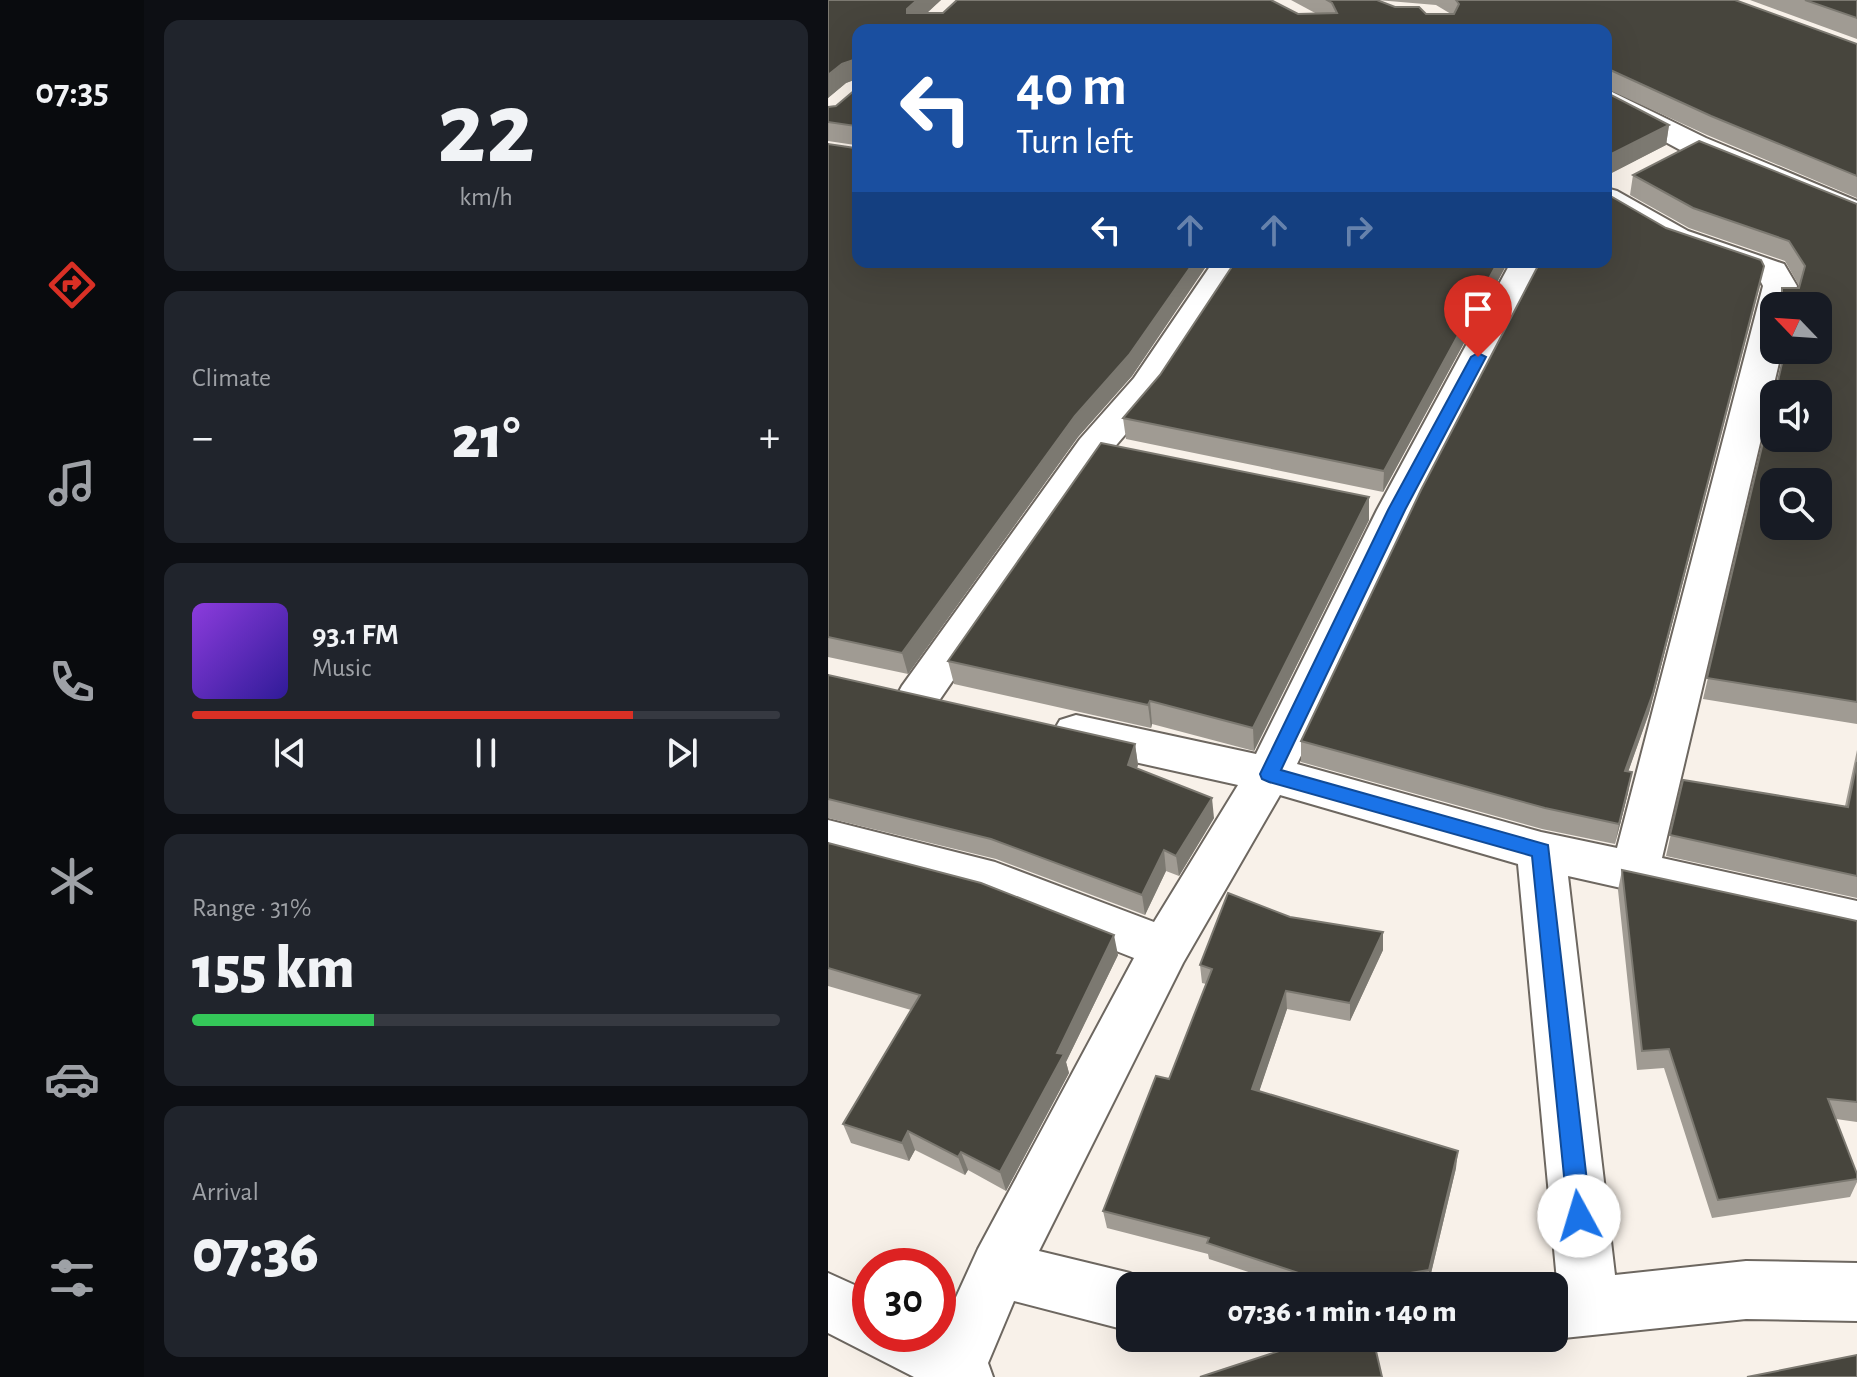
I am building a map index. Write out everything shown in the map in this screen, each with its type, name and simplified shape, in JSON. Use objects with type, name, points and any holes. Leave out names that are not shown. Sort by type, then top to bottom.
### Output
[{"type":"street","points":[[1612,102],[1682,151],[1857,213]]},
{"type":"street","points":[[1614,190],[1676,238],[1772,271],[1780,286],[1778,292]]},
{"type":"street","points":[[918,697],[1093,448],[1147,386],[1226,268]]},
{"type":"street","points":[[924,1352],[960,1372],[999,1269],[1165,948],[1269,774],[1382,507],[1524,268]]},
{"type":"street","points":[[1635,872],[1760,364]]},
{"type":"street","points":[[1093,448],[1133,455]]},
{"type":"street","points":[[873,686],[964,707]]},
{"type":"street","points":[[1040,724],[1269,774],[1541,851],[1857,921]]},
{"type":"street","points":[[828,839],[995,882],[1165,948]]},
{"type":"street","points":[[1541,851],[1571,1308],[1746,1290],[1857,1292]]},
{"type":"street","points":[[999,1269],[1116,1298]]},
{"type":"street","points":[[828,1302],[852,1314]]},
{"type":"building","points":[[828,0],[917,0],[907,9],[907,13],[943,13],[957,0],[1271,0],[1298,14],[1337,13],[1327,0],[1377,0],[1395,7],[1419,7],[1426,14],[1454,14],[1459,4],[1456,0],[1735,0],[1857,44],[1857,176],[1711,116],[1612,71],[1612,24],[852,24],[852,60],[828,75]]},
{"type":"building","points":[[1805,0],[1857,0],[1857,18]]},
{"type":"building","points":[[852,92],[852,125],[828,122],[828,107],[836,106]]},
{"type":"building","points":[[1612,96],[1669,125],[1612,154]]},
{"type":"building","points":[[1699,141],[1857,204],[1857,702],[1707,678],[1761,452],[1832,452],[1832,380],[1778,380],[1782,364],[1832,364],[1832,292],[1782,292],[1782,288],[1799,288],[1805,266],[1789,241],[1693,208],[1633,175]]},
{"type":"building","points":[[828,144],[852,148],[852,268],[1190,268],[1129,355],[1075,416],[902,653],[828,637]]},
{"type":"building","points":[[1612,197],[1666,228],[1761,260],[1764,266],[1653,693],[1625,771],[1632,772],[1619,824],[1545,808],[1301,741],[1421,490],[1537,268],[1612,268]]},
{"type":"building","points":[[1231,268],[1495,268],[1384,471],[1123,418],[1160,375]]},
{"type":"building","points":[[1101,443],[1369,497],[1253,728],[1150,701],[1148,705],[948,661]]},
{"type":"building","points":[[828,675],[1135,744],[1128,765],[1212,798],[1176,856],[1164,850],[1142,895],[991,839],[828,799]]},
{"type":"building","points":[[1857,762],[1857,876],[1670,835],[1683,780],[1848,807]]},
{"type":"building","points":[[828,843],[981,883],[1114,935],[1057,1053],[1064,1054],[1000,1172],[961,1152],[958,1157],[908,1131],[902,1143],[843,1124],[920,995],[828,968]]},
{"type":"building","points":[[1622,870],[1857,921],[1857,1102],[1828,1099],[1857,1179],[1718,1200],[1669,1049],[1642,1051]]},
{"type":"building","points":[[1228,893],[1290,917],[1383,932],[1350,1003],[1286,991],[1252,1089],[1458,1151],[1429,1270],[1295,1272],[1207,1243],[1209,1238],[1103,1211],[1156,1076],[1169,1079],[1212,969],[1200,965]]},
{"type":"building","points":[[1276,1352],[1376,1352],[1382,1377],[1200,1377]]},
{"type":"building","points":[[1857,1355],[1857,1377],[1747,1377]]},
{"type":"route","points":[[1478,357],[1397,510],[1269,774],[1541,851],[1579,1216]]}]
